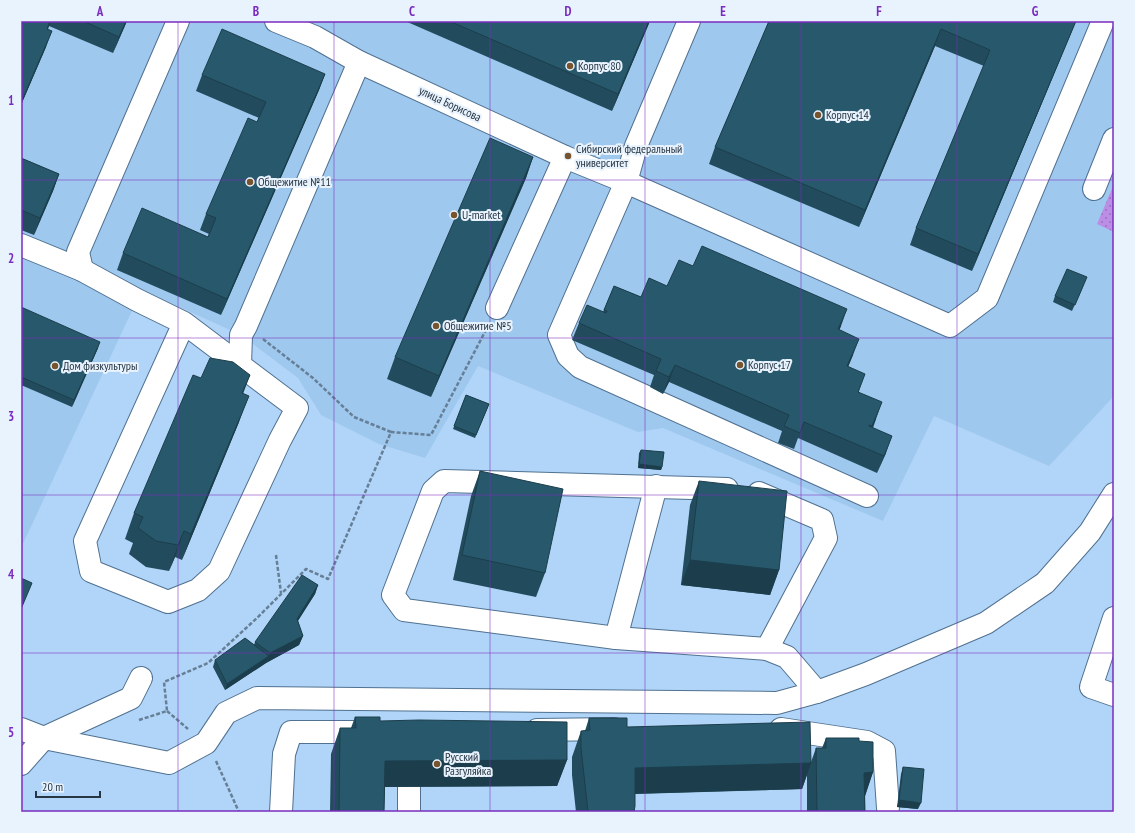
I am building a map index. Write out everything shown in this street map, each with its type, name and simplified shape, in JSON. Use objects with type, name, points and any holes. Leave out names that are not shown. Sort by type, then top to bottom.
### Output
[{"type":"street","points":[[82,270],[78,252],[178,21]]},
{"type":"street","name":"улица Борисова","points":[[276,21],[319,29],[359,62],[565,157],[626,182],[950,326],[988,298],[1103,21]]},
{"type":"street","points":[[689,21],[636,146],[626,182],[559,335],[568,356],[580,367],[867,496]]},
{"type":"street","points":[[240,364],[241,335],[359,62]]},
{"type":"street","points":[[1094,189],[1114,139]]},
{"type":"street","points":[[497,308],[565,157]]},
{"type":"street","points":[[21,245],[82,270],[184,323],[297,408],[280,440],[219,571],[198,590],[168,602],[91,571],[86,541],[184,323]]},
{"type":"street","points":[[767,648],[826,538],[822,520],[751,490],[656,486],[444,481],[433,491],[393,595],[404,610],[616,638],[767,648],[787,657],[817,692]]},
{"type":"street","points":[[616,638],[656,486]]},
{"type":"street","points":[[21,729],[44,738],[169,763],[206,743],[226,713],[257,698],[777,703],[817,692],[866,674],[986,622],[1045,583],[1090,532],[1114,494]]},
{"type":"street","points":[[1114,618],[1091,687],[1114,695]]},
{"type":"street","points":[[21,764],[44,738],[131,698],[140,678]]},
{"type":"street","points":[[759,728],[867,742],[884,751],[888,808]]},
{"type":"street","points":[[520,730],[632,729]]},
{"type":"street","points":[[281,812],[284,754],[291,732],[385,732]]},
{"type":"street","points":[[409,786],[409,812]]},
{"type":"path","points":[[246,326],[313,378],[354,417],[391,432],[431,435],[497,308]]},
{"type":"path","points":[[208,663],[257,618],[306,569],[328,579],[391,432]]},
{"type":"path","points":[[276,555],[281,593]]},
{"type":"path","points":[[167,711],[188,729]]},
{"type":"path","points":[[215,758],[239,812]]},
{"type":"shaded area","name":"Сибирский федеральный университет","points":[[21,21],[1114,21],[1114,396],[1049,466],[934,416],[883,521],[663,428],[638,432],[478,366],[425,458],[379,444],[321,415],[298,378],[241,335],[142,290],[21,548]]},
{"type":"shaded area","points":[[1114,184],[1114,232],[1097,224]]},
{"type":"building","points":[[21,21],[50,21],[47,29],[52,31],[21,103]]},
{"type":"building","points":[[83,21],[126,21],[119,37]]},
{"type":"building","name":"Корпус 80","points":[[449,21],[649,21],[618,94]]},
{"type":"building","name":"Корпус 14","points":[[769,21],[1076,21],[978,254],[916,228],[990,50],[941,29],[865,210],[715,147]]},
{"type":"building","name":"Общежитие №11","points":[[222,29],[325,74],[227,299],[123,253],[142,208],[208,237],[216,218],[206,214],[248,118],[257,122],[266,102],[202,75]]},
{"type":"building","name":"Общежитие №5","points":[[490,138],[533,157],[439,376],[395,357]]},
{"type":"building","points":[[21,158],[59,174],[40,218],[21,210]]},
{"type":"building","name":"Корпус 17","points":[[702,246],[847,309],[838,329],[859,339],[847,366],[865,374],[858,392],[882,402],[872,426],[869,426],[892,436],[884,456],[804,422],[800,433],[784,426],[789,415],[675,365],[669,377],[656,371],[661,359],[579,323],[587,305],[606,313],[607,311],[604,310],[614,286],[641,297],[649,278],[667,286],[679,260],[693,266]]},
{"type":"building","points":[[1067,269],[1087,277],[1075,305],[1055,296]]},
{"type":"building","name":"Дом физкультуры","points":[[21,307],[100,342],[74,400],[21,377]]},
{"type":"building","points":[[210,358],[233,362],[250,375],[242,393],[249,396],[191,534],[184,531],[178,545],[156,541],[138,528],[143,517],[134,513],[193,375],[201,378]]},
{"type":"building","points":[[466,395],[489,404],[476,435],[454,426]]},
{"type":"building","points":[[641,450],[664,452],[662,467],[639,464]]},
{"type":"building","points":[[480,471],[563,489],[545,573],[462,555]]},
{"type":"building","points":[[699,481],[787,491],[779,570],[690,560]]},
{"type":"building","points":[[302,575],[318,585],[297,619],[303,636],[270,653],[255,642]]},
{"type":"building","points":[[21,578],[32,583],[21,609]]},
{"type":"building","points":[[245,638],[269,656],[227,684],[215,660]]},
{"type":"building","points":[[355,717],[380,717],[380,721],[419,720],[567,722],[567,760],[385,761],[384,812],[339,812],[340,728],[356,728]]},
{"type":"building","points":[[589,718],[627,718],[627,727],[810,722],[811,763],[635,768],[634,812],[588,812],[581,748],[581,731],[590,730]]},
{"type":"building","points":[[826,738],[859,738],[859,741],[873,742],[873,772],[864,773],[865,812],[817,812],[816,748],[826,748]]},
{"type":"building","points":[[903,767],[924,769],[921,803],[899,800]]},
{"type":"place","name":"Корпус 80","points":[[570,66]]},
{"type":"place","name":"Корпус 14","points":[[818,115]]},
{"type":"place","name":"Сибирский федеральный университет","points":[[568,156]]},
{"type":"place","name":"Общежитие №11","points":[[250,182]]},
{"type":"place","name":"U-market","points":[[454,215]]},
{"type":"place","name":"Общежитие №5","points":[[436,326]]},
{"type":"place","name":"Корпус 17","points":[[740,365]]},
{"type":"place","name":"Дом физкультуры","points":[[55,366]]},
{"type":"place","name":"Русский Разгуляйка","points":[[437,764]]}]
